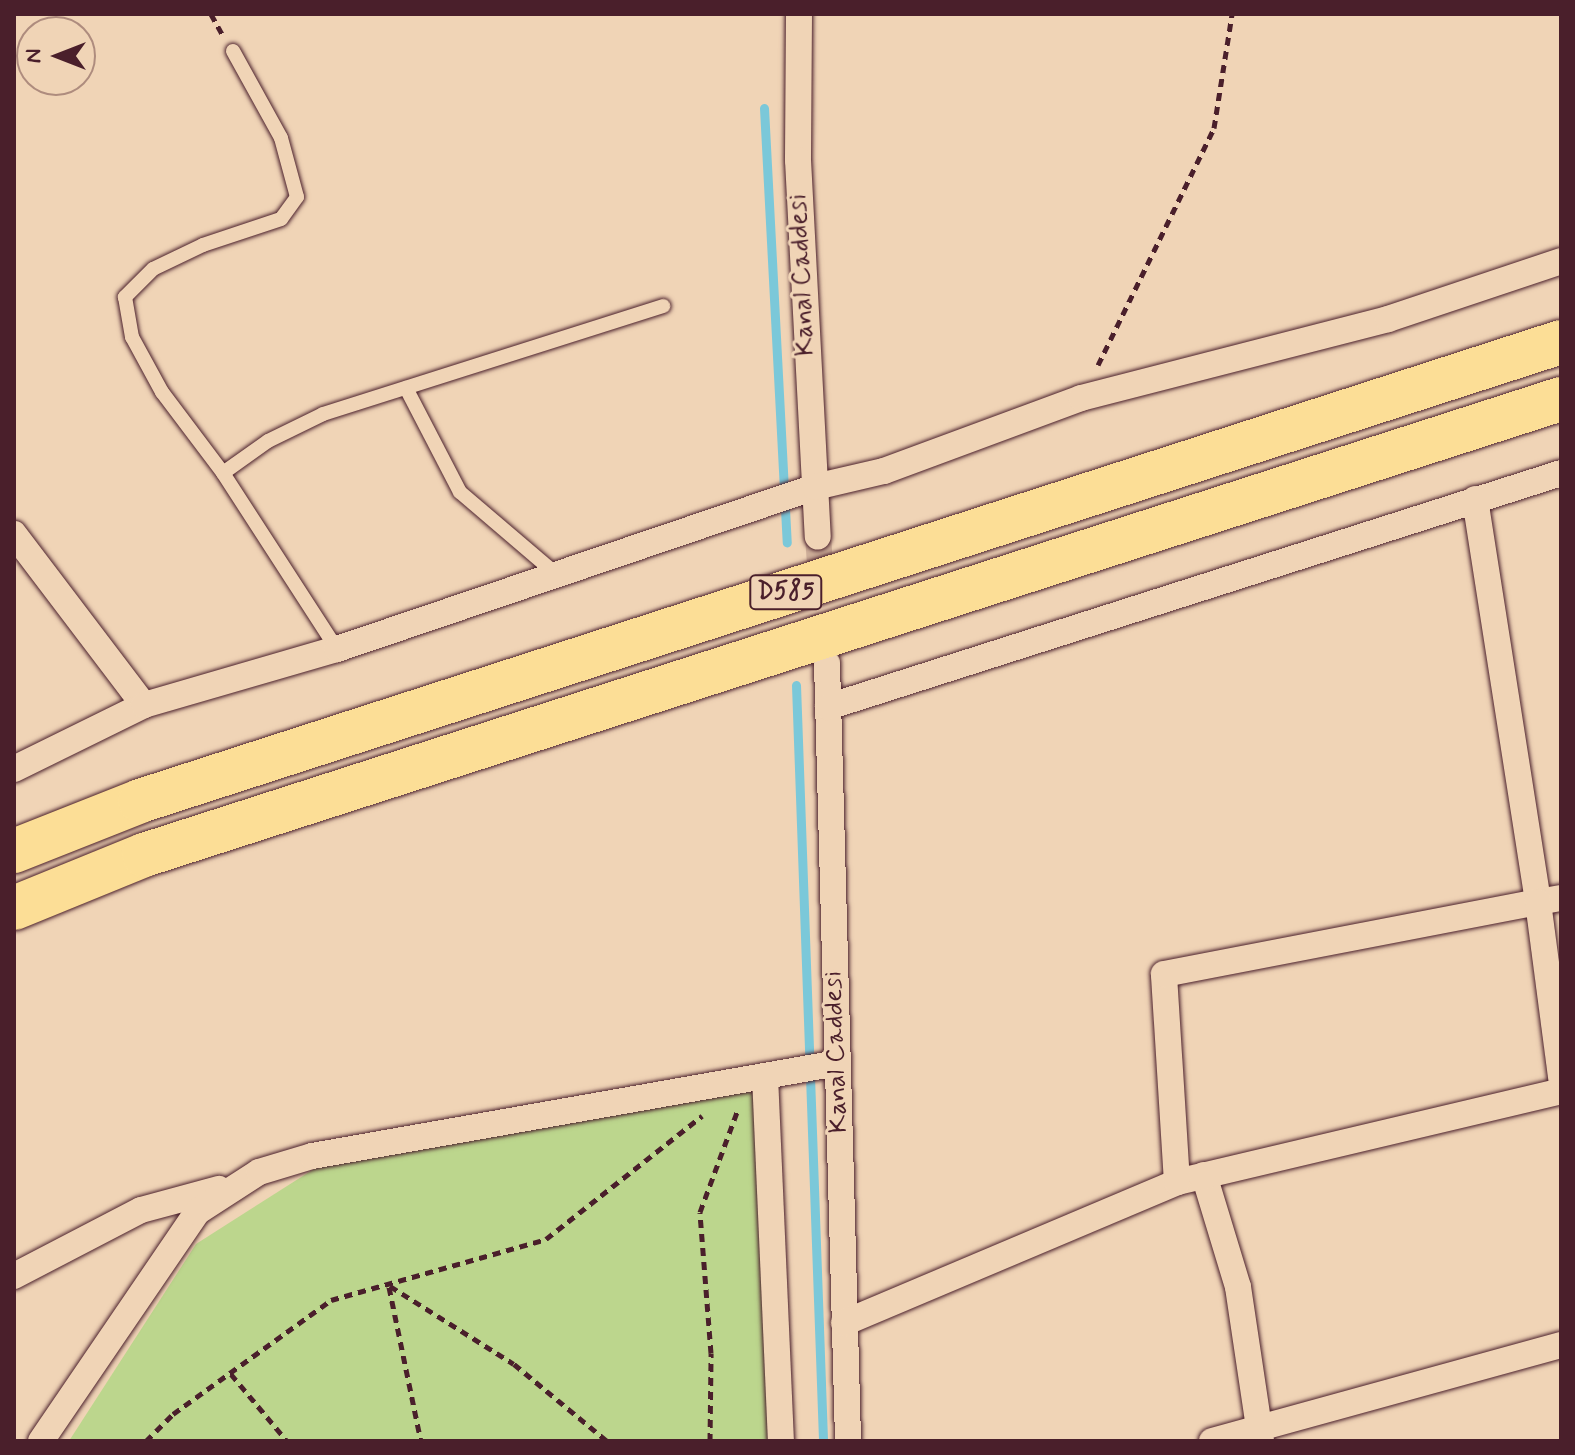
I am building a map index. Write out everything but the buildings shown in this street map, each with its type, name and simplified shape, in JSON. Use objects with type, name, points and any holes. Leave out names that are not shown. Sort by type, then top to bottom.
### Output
[{"type":"highway","name":"D585","points":[[14,851],[155,796],[1561,342]]},
{"type":"highway","name":"D585","points":[[14,908],[144,855],[1561,399]]},
{"type":"street","name":"Kanal Caddesi","points":[[799,14],[798,160],[818,536]]},
{"type":"street","points":[[14,769],[144,705],[337,649],[815,487],[884,471],[1081,398],[1388,319],[1561,261]]},
{"type":"street","points":[[828,707],[1561,473]]},
{"type":"street","points":[[1475,499],[1550,900],[1561,1077]]},
{"type":"street","points":[[14,534],[144,705]]},
{"type":"street","name":"Kanal Caddesi","points":[[827,663],[826,1065],[844,1323],[848,1441]]},
{"type":"street","points":[[1177,1182],[1164,974],[1550,900]]},
{"type":"street","points":[[14,1276],[141,1210],[242,1183],[312,1156],[826,1065]]},
{"type":"street","points":[[763,1076],[781,1441]]},
{"type":"street","points":[[844,1323],[1177,1182],[1561,1091]]},
{"type":"street","points":[[1204,1175],[1238,1287],[1260,1435]]},
{"type":"street","points":[[41,1441],[197,1212],[242,1183]]},
{"type":"street","points":[[1212,1441],[1260,1435],[1561,1345]]},
{"type":"lane","points":[[233,51],[281,138],[297,197],[281,219],[203,245],[153,269],[125,297],[132,337],[162,392],[223,473],[337,649]]},
{"type":"lane","points":[[223,473],[268,441],[323,414],[663,306]]},
{"type":"lane","points":[[406,388],[460,492],[556,574]]},
{"type":"path","points":[[1081,398],[1209,140],[1223,89],[1232,14]]},
{"type":"path","points":[[146,1441],[173,1414],[331,1300],[546,1239],[763,1076]]},
{"type":"path","points":[[710,1441],[711,1353],[700,1212],[763,1076]]},
{"type":"path","points":[[389,1286],[421,1441]]},
{"type":"path","points":[[389,1286],[514,1364],[607,1441]]},
{"type":"path","points":[[231,1374],[287,1441]]},
{"type":"green space","points":[[765,1076],[772,1441],[69,1441],[196,1244],[339,1153]]},
{"type":"waterway","points":[[764,108],[787,542]]},
{"type":"waterway","points":[[796,685],[823,1441]]},
{"type":"tunnel","points":[[818,536],[826,648]]}]
